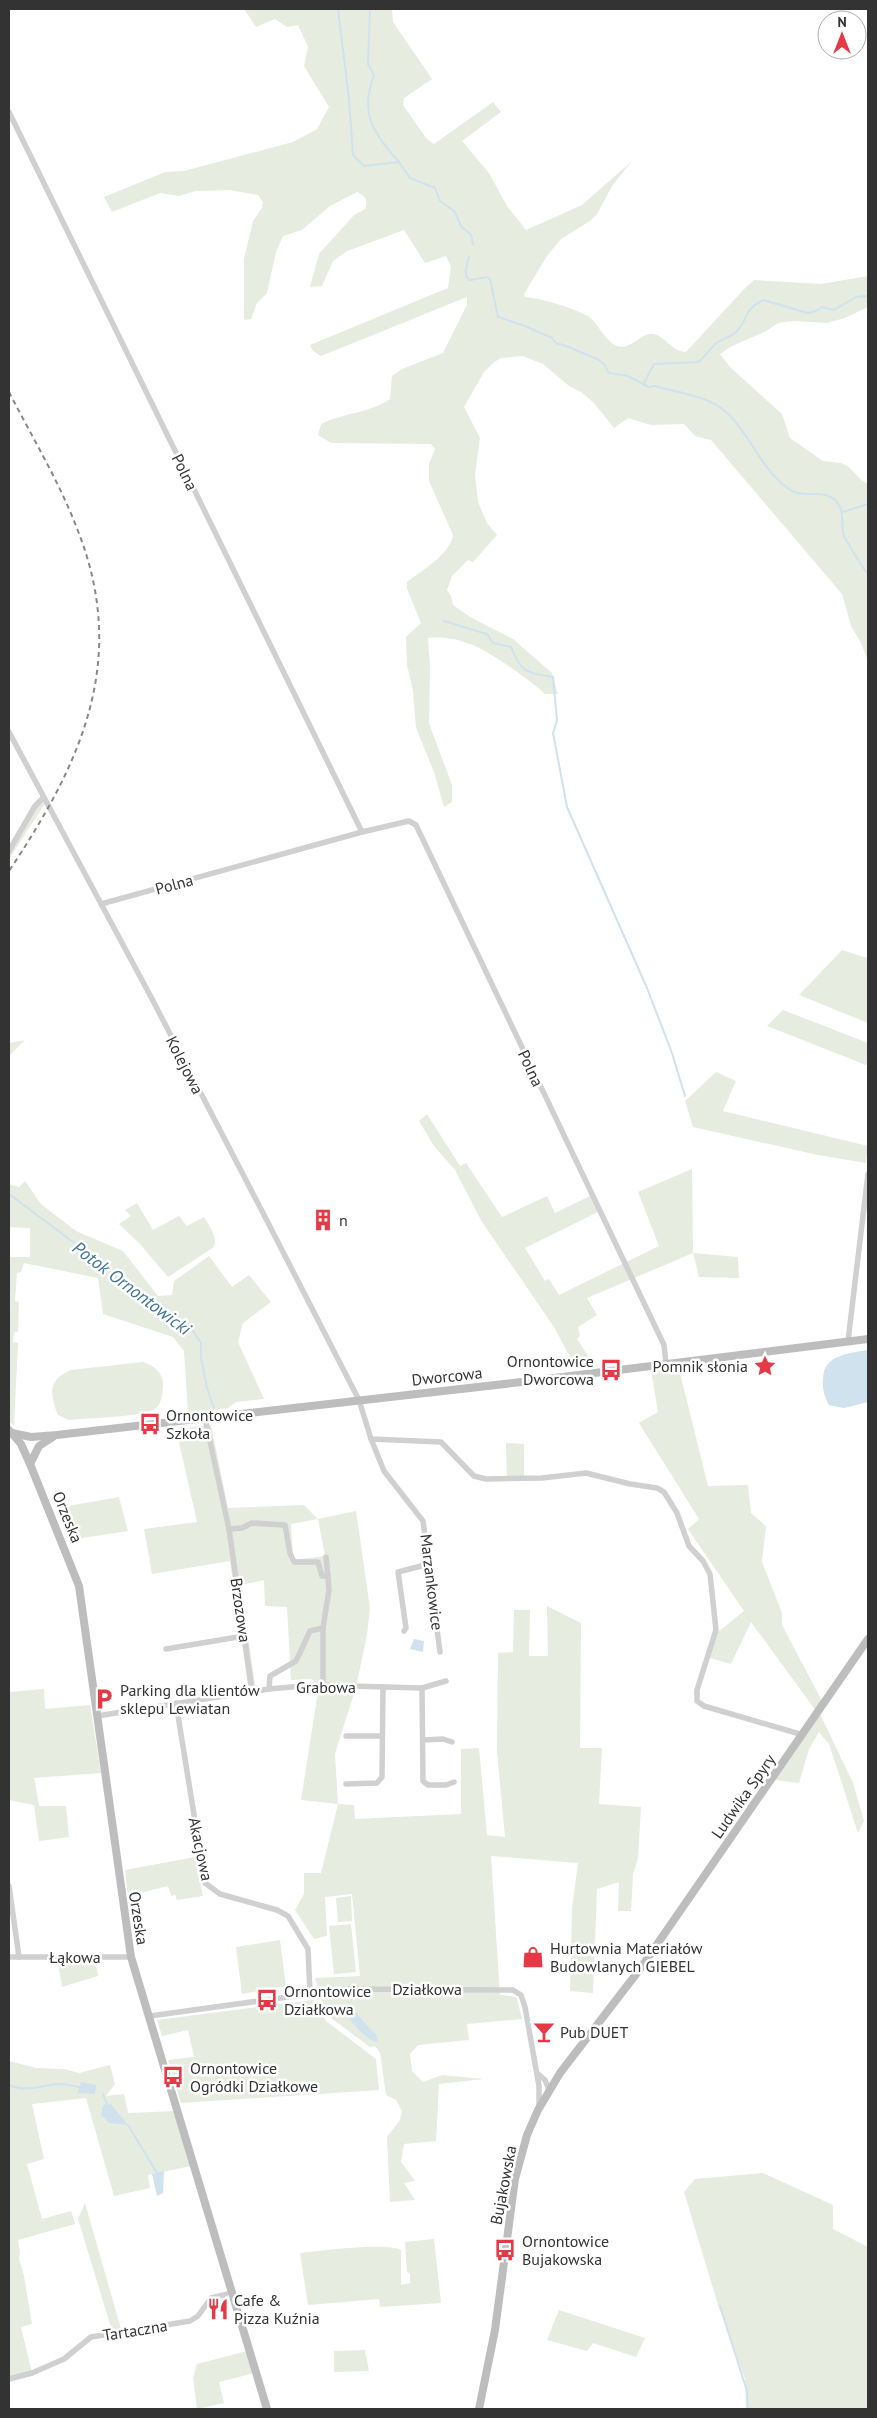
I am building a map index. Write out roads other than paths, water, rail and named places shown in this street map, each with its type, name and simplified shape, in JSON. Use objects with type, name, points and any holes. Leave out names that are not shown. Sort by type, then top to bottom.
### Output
[{"type":"street","name":"Polna","points":[[9,112],[362,832]]},
{"type":"street","name":"Kolejowa","points":[[9,732],[101,904],[359,1400]]},
{"type":"street","points":[[9,850],[35,806],[43,798]]},
{"type":"street","name":"Polna","points":[[101,904],[362,832],[409,821],[416,825],[664,1345],[666,1363]]},
{"type":"street","points":[[848,1341],[868,1174]]},
{"type":"street","name":"Dworcowa","points":[[10,1431],[33,1437],[57,1435],[868,1338]]},
{"type":"street","name":"Marzankowice","points":[[359,1400],[371,1439],[384,1470],[423,1521],[440,1652]]},
{"type":"street","name":"Brzozowa","points":[[205,1418],[229,1529],[252,1691]]},
{"type":"street","name":"Orzeska","points":[[10,1431],[23,1447],[71,1561],[79,1586],[132,1957],[267,2409]]},
{"type":"street","name":"Dworcowa","points":[[38,1447],[57,1435]]},
{"type":"street","points":[[23,1447],[33,1437],[38,1439],[38,1447],[30,1464]]},
{"type":"street","points":[[371,1439],[441,1442],[474,1476],[486,1479],[542,1478],[586,1473],[630,1484],[657,1488],[664,1492],[677,1513],[690,1546],[703,1561],[710,1574],[716,1630],[697,1690],[696,1701],[704,1706],[802,1735]]},
{"type":"street","points":[[23,1447],[38,1447]]},
{"type":"street","points":[[229,1529],[242,1528],[252,1523],[285,1524],[288,1548],[294,1562],[318,1562],[322,1576],[328,1576]]},
{"type":"street","points":[[323,1685],[323,1628],[329,1590],[326,1558]]},
{"type":"street","points":[[404,1632],[406,1628],[398,1572],[429,1564]]},
{"type":"street","name":"Grabowa","points":[[269,1689],[270,1676],[296,1661],[310,1631],[323,1628]]},
{"type":"street","points":[[166,1650],[244,1636]]},
{"type":"street","name":"Ludwika Spyry","points":[[640,1969],[868,1639]]},
{"type":"street","name":"Grabowa","points":[[97,1716],[269,1689],[323,1685],[422,1688],[446,1681]]},
{"type":"street","points":[[346,1784],[377,1783],[381,1780],[383,1687]]},
{"type":"street","points":[[422,1688],[423,1781],[428,1785],[446,1785],[454,1782]]},
{"type":"street","name":"Akacjowa","points":[[176,1703],[205,1882],[220,1894],[277,1910],[288,1916],[303,1937],[308,1949],[310,1994]]},
{"type":"street","points":[[346,1736],[382,1736]]},
{"type":"street","points":[[423,1740],[443,1739],[452,1742]]},
{"type":"street","points":[[9,1886],[19,1957]]},
{"type":"street","name":"Łąkowa","points":[[9,1957],[132,1957]]},
{"type":"street","name":"Bujakowska","points":[[479,2409],[497,2316],[515,2179],[527,2135],[538,2110],[556,2079],[640,1969]]},
{"type":"street","name":"Działkowa","points":[[150,2016],[346,1989],[514,1990],[521,1995],[525,2007],[539,2086],[538,2110]]},
{"type":"street","points":[[537,2073],[545,2080],[549,2090]]},
{"type":"street","points":[[545,2080],[556,2079]]},
{"type":"street","points":[[539,2086],[549,2090]]},
{"type":"street","name":"Tartaczna","points":[[9,2379],[32,2373],[64,2359],[91,2337],[190,2321],[198,2316],[212,2298],[232,2293]]},
{"type":"water","points":[[868,1350],[868,1402],[844,1408],[829,1405],[823,1385],[824,1370],[828,1364],[839,1356]]},
{"type":"water","points":[[414,1639],[424,1641],[423,1652],[410,1649]]},
{"type":"water","points":[[350,2013],[356,2013],[376,2035],[378,2042],[370,2039],[359,2030],[350,2019]]},
{"type":"water","points":[[81,2082],[96,2085],[95,2094],[78,2093]]},
{"type":"water","points":[[111,2104],[128,2125],[109,2123],[101,2115],[103,2105]]},
{"type":"water","points":[[164,2171],[163,2193],[157,2196],[152,2174]]},
{"type":"waterway","points":[[338,9],[349,99],[353,155],[364,166],[399,162],[410,178],[435,188],[440,201],[454,211],[461,226],[471,235],[473,244]]},
{"type":"waterway","points":[[370,9],[368,64],[374,75],[368,101],[371,123],[382,142],[399,162]]},
{"type":"waterway","points":[[469,257],[466,275],[470,280],[487,277],[490,279],[498,317],[525,326],[552,338],[556,343],[599,360],[604,364],[609,373],[628,376],[649,387],[655,386],[693,396],[711,402],[726,412],[735,421],[765,464],[782,484],[797,493],[820,494],[835,500],[842,513],[844,536],[868,574]]},
{"type":"waterway","points":[[643,385],[654,364],[698,362],[715,344],[736,332],[742,325],[749,310],[763,300],[808,313],[822,307],[834,310],[856,297],[868,296]]},
{"type":"waterway","points":[[843,512],[868,504]]},
{"type":"waterway","points":[[444,621],[487,634],[493,643],[511,647],[518,662],[526,670],[553,677],[557,720],[553,733],[567,807],[647,988],[672,1053],[685,1096]]},
{"type":"waterway","name":"Potok Ornontowicki","points":[[9,1194],[96,1259],[128,1287],[193,1331],[201,1343],[201,1358],[207,1388],[214,1408]]},
{"type":"waterway","points":[[9,2085],[21,2088],[59,2084],[79,2087]]},
{"type":"waterway","points":[[103,2094],[107,2104]]},
{"type":"waterway","points":[[128,2125],[157,2173]]},
{"type":"waterway","points":[[720,2306],[747,2391],[748,2409]]},
{"type":"railway","points":[[9,392],[54,478],[78,531],[93,579],[99,624],[98,667],[90,709],[76,750],[57,791],[35,831],[9,871]]},
{"type":"place","name":"n","points":[[323,1220]]},
{"type":"place","name":"Pomnik słonia","points":[[765,1366]]},
{"type":"place","name":"Ornontowice Dworcowa","points":[[611,1370]]},
{"type":"place","name":"Ornontowice Szkoła","points":[[150,1424]]},
{"type":"place","name":"Parking dla klientów sklepu Lewiatan","points":[[104,1699]]},
{"type":"place","name":"Hurtownia Materiałów Budowlanych GIEBEL","points":[[533,1957]]},
{"type":"place","name":"Ornontowice Działkowa","points":[[267,2000]]},
{"type":"place","name":"Pub DUET","points":[[544,2032]]},
{"type":"place","name":"Ornontowice Ogródki Działkowe","points":[[173,2077]]},
{"type":"place","name":"Ornontowice Bujakowska","points":[[505,2250]]},
{"type":"place","name":"Cafe & Pizza Kuźnia","points":[[218,2309]]}]
